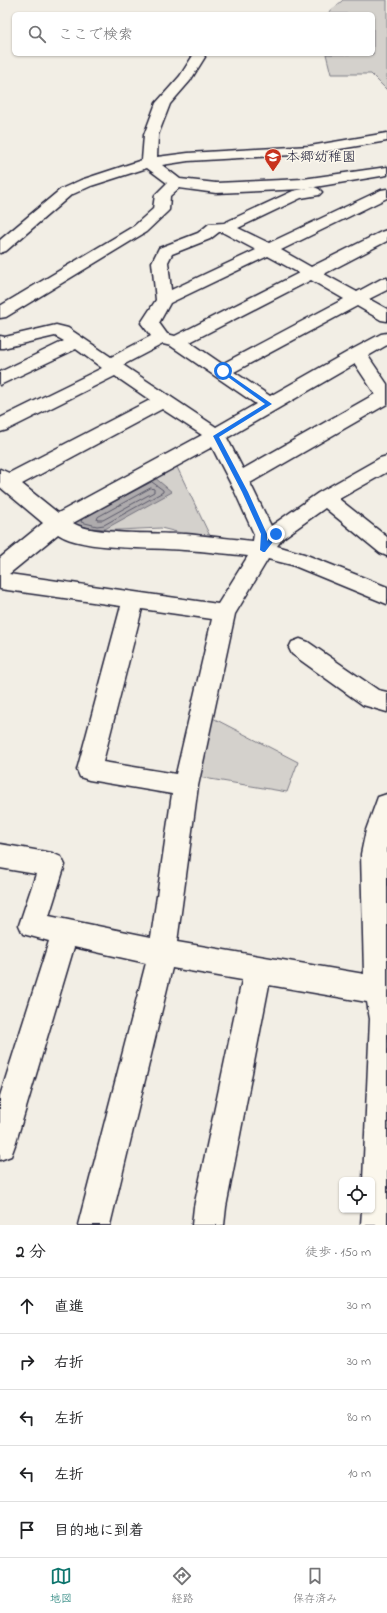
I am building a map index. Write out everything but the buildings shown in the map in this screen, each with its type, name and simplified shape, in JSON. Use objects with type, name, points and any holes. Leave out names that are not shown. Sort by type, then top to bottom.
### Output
[{"type":"street","points":[[149,162],[151,135],[163,103],[186,78],[198,57]]},
{"type":"street","points":[[0,248],[66,192],[106,176],[149,162],[310,150],[387,137]]},
{"type":"street","points":[[149,162],[176,183],[216,188],[283,185],[323,181],[387,171]]},
{"type":"street","points":[[0,313],[140,229],[161,210],[164,195],[176,183]]},
{"type":"street","points":[[226,228],[298,194],[384,189]]},
{"type":"street","points":[[269,404],[223,371],[169,340],[150,323],[164,300],[269,250],[384,189]]},
{"type":"street","points":[[164,300],[160,262],[165,251],[204,236],[215,227],[226,228],[269,250],[387,316]]},
{"type":"street","points":[[0,426],[113,366],[311,274],[387,235]]},
{"type":"street","points":[[223,371],[387,283]]},
{"type":"street","points":[[0,341],[3,343],[56,330],[77,342],[216,436],[239,480],[264,534],[263,550]]},
{"type":"street","points":[[0,570],[57,522],[216,436],[269,404],[387,338]]},
{"type":"street","points":[[0,379],[77,342]]},
{"type":"street","points":[[239,480],[386,396],[357,354]]},
{"type":"street","points":[[164,400],[5,479],[72,533],[102,538],[185,542],[263,550],[297,559],[387,596]]},
{"type":"street","points":[[94,1225],[162,953],[186,786],[224,613],[263,550],[276,534],[326,498],[384,468]]},
{"type":"street","points":[[326,498],[387,548]]},
{"type":"street","points":[[0,581],[224,613]]},
{"type":"street","points":[[134,599],[89,770],[186,786]]},
{"type":"street","points":[[300,648],[371,698],[387,702]]},
{"type":"street","points":[[377,1225],[385,1018],[379,990],[374,854],[379,830],[387,805]]},
{"type":"street","points":[[0,856],[52,865],[34,925],[162,953],[379,990]]},
{"type":"street","points":[[0,1145],[65,932]]},
{"type":"street","points":[[208,1225],[210,1207],[258,970]]},
{"type":"shaded area","points":[[343,0],[387,0],[387,90],[371,74],[331,74],[326,56],[375,56],[375,12],[329,12]]},
{"type":"shaded area","points":[[176,465],[210,536],[189,535],[161,528],[97,531],[80,527],[68,521]]},
{"type":"shaded area","points":[[207,715],[298,762],[287,792],[198,777]]},
{"type":"water","points":[[154,477],[172,492],[105,529],[81,527],[70,521]]},
{"type":"place","name":"本郷幼稚園","points":[[273,172]]},
{"type":"route","points":[[223,371],[269,404],[216,436],[245,492],[264,534],[263,550],[276,534]]}]
